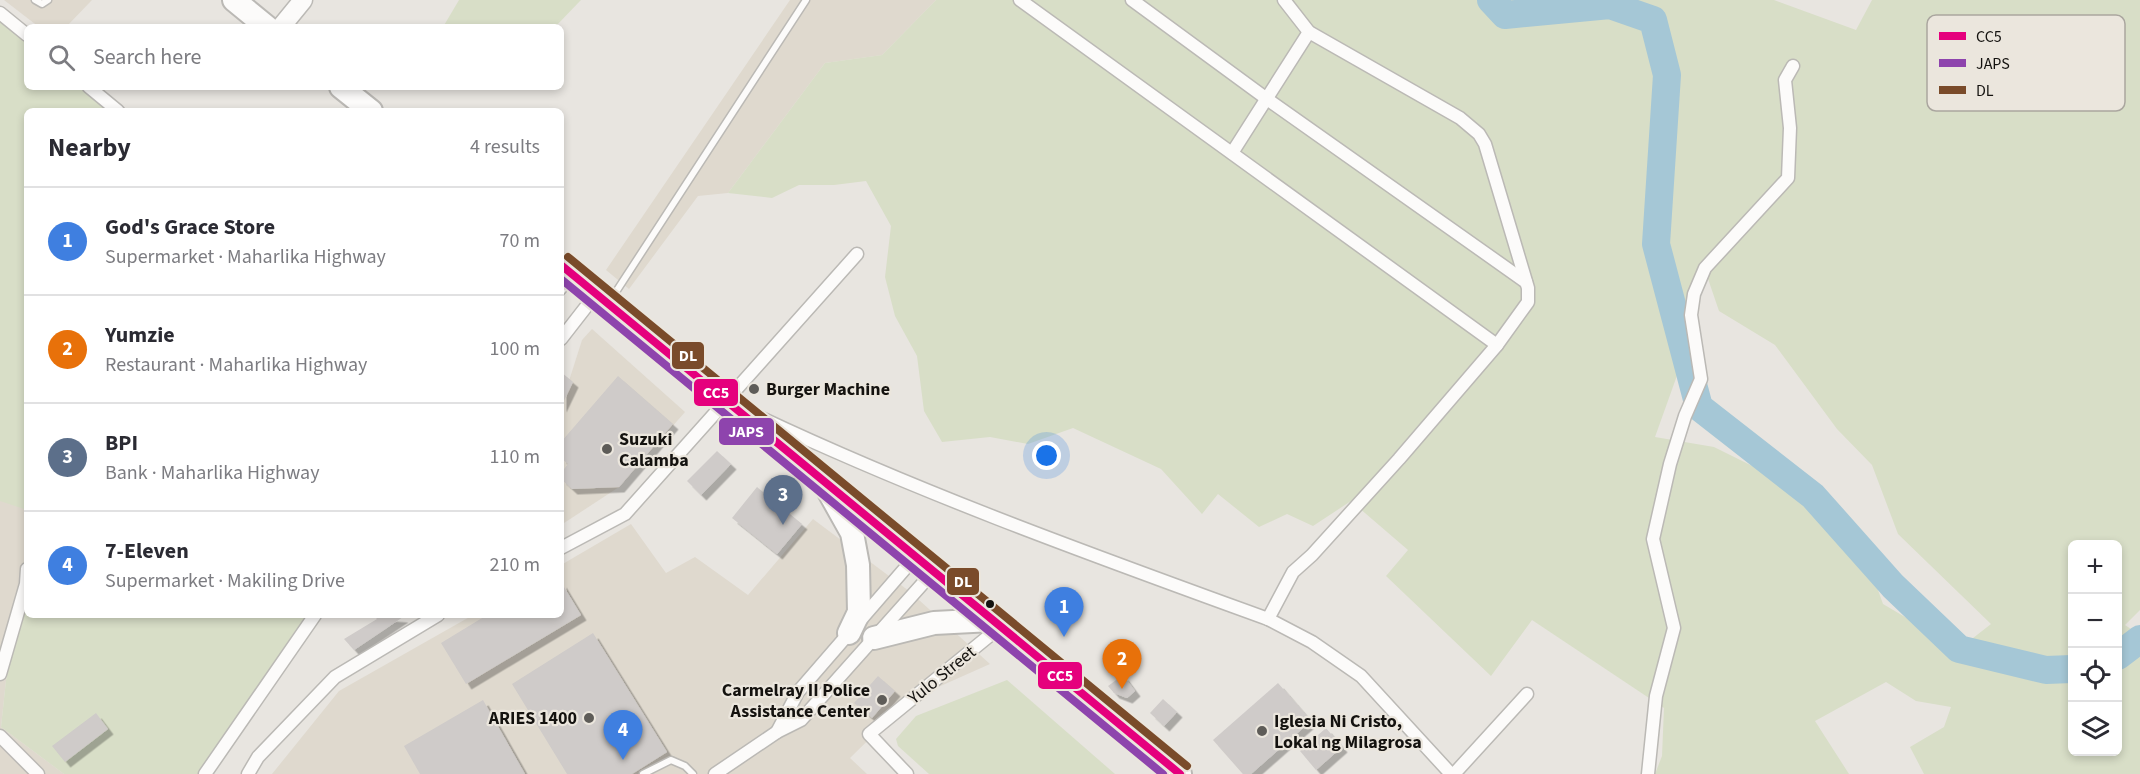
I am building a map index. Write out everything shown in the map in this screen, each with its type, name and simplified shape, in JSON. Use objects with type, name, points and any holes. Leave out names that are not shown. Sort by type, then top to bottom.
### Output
[{"type":"highway","points":[[246,4],[264,24]]},
{"type":"highway","points":[[345,90],[367,108]]},
{"type":"highway","points":[[566,278],[602,300],[1180,774]]},
{"type":"highway","points":[[822,480],[852,533],[860,591],[859,612],[849,633]]},
{"type":"highway","points":[[874,638],[934,623],[996,624]]},
{"type":"main road","points":[[283,24],[303,0]]},
{"type":"street","points":[[1020,0],[1497,345]]},
{"type":"street","points":[[1132,0],[1267,99],[1526,282]]},
{"type":"street","points":[[1268,619],[1293,572],[1312,555],[1399,459],[1497,345],[1528,302],[1526,282],[1485,144],[1479,134],[1460,118],[1309,32],[1284,0]]},
{"type":"street","points":[[0,13],[24,33]]},
{"type":"street","points":[[1232,153],[1309,32]]},
{"type":"street","points":[[1648,774],[1656,696],[1674,628],[1653,539],[1685,416],[1701,379],[1691,315],[1694,294],[1711,261],[1788,178],[1790,128],[1785,80],[1793,66]]},
{"type":"street","points":[[94,90],[114,108]]},
{"type":"street","points":[[564,546],[625,514],[724,400],[857,254]]},
{"type":"street","points":[[564,336],[602,300]]},
{"type":"street","points":[[724,400],[840,455],[951,500],[1268,619],[1312,642],[1360,676],[1453,774],[1527,694]]},
{"type":"street","points":[[777,732],[798,692],[915,557]]},
{"type":"street","points":[[715,774],[777,732],[801,720],[933,573]]},
{"type":"street","points":[[0,674],[24,591]]},
{"type":"street","points":[[205,774],[313,618]]},
{"type":"street","points":[[248,774],[258,758],[335,677],[433,618]]},
{"type":"street","name":"Yulo Street","points":[[907,774],[869,734],[996,624]]},
{"type":"street","points":[[0,736],[38,774]]},
{"type":"lane","points":[[35,0],[42,4],[48,0]]},
{"type":"lane","points":[[602,300],[806,0]]},
{"type":"lane","points":[[643,774],[660,763],[671,760],[685,766],[693,774]]},
{"type":"shaded area","points":[[4,0],[92,0],[69,24],[35,24]]},
{"type":"shaded area","points":[[790,0],[936,0],[882,55],[825,63],[728,193],[698,196],[629,289],[606,270]]},
{"type":"shaded area","name":"Suzuki Calamba","points":[[592,329],[685,412],[619,487],[564,523],[564,397],[582,340]]},
{"type":"shaded area","points":[[0,480],[24,505],[24,610],[6,680],[1,727],[64,774],[0,774]]},
{"type":"shaded area","points":[[813,519],[909,591],[990,664],[909,700],[850,758],[867,774],[272,774],[339,691],[468,618],[564,618],[564,563],[631,524],[666,573],[695,557],[748,595]]},
{"type":"green space","points":[[459,0],[581,0],[558,24],[445,24]]},
{"type":"green space","points":[[936,0],[1774,0],[1856,30],[1872,0],[2140,0],[2140,610],[2125,625],[2140,635],[2140,774],[1924,774],[1910,747],[1944,727],[1951,707],[1916,701],[1886,682],[1815,721],[1849,774],[1655,774],[1662,756],[1664,708],[1532,620],[1491,676],[1386,576],[1408,550],[1351,501],[1313,526],[1287,514],[1259,527],[1218,494],[1202,514],[1161,469],[1073,428],[1028,444],[990,437],[942,442],[924,411],[917,356],[895,316],[885,277],[891,226],[866,181],[834,185],[799,185],[772,198],[728,193],[825,63],[882,55]],"holes":[[[1705,270],[1719,311],[1775,345],[1837,429],[1872,465],[1898,534],[1991,624],[1959,649],[1883,604],[1865,554],[1813,496],[1714,447],[1655,437],[1684,356]]]},
{"type":"green space","points":[[0,19],[24,39],[24,90],[86,90],[108,108],[24,108],[24,509],[0,501]]},
{"type":"green space","points":[[24,610],[24,618],[315,618],[208,774],[64,774],[1,727],[6,680]]},
{"type":"green space","points":[[1007,680],[1115,774],[929,774],[898,746],[896,739],[916,716]]},
{"type":"building","points":[[564,374],[573,382],[564,401]]},
{"type":"building","points":[[618,376],[673,424],[619,487],[572,489],[564,482],[564,469],[568,464],[564,461],[564,439]]},
{"type":"building","points":[[717,451],[731,464],[701,495],[687,481]]},
{"type":"building","points":[[757,487],[802,524],[777,554],[732,518]]},
{"type":"building","points":[[564,587],[581,615],[466,684],[441,643],[482,618],[564,618]]},
{"type":"building","points":[[402,618],[354,650],[344,639],[377,619]]},
{"type":"building","name":"ARIES 1400","points":[[593,633],[667,752],[632,774],[567,774],[512,684]]},
{"type":"building","points":[[1123,675],[1135,691],[1127,698],[1114,693],[1108,686]]},
{"type":"building","points":[[878,676],[895,691],[872,718],[854,703]]},
{"type":"building","name":"Iglesia Ni Cristo, Lokal ng Milagrosa","points":[[1278,683],[1311,721],[1251,774],[1243,774],[1213,740]]},
{"type":"building","points":[[1163,699],[1177,712],[1164,726],[1150,713]]},
{"type":"building","points":[[483,700],[525,774],[420,774],[404,746]]},
{"type":"building","points":[[96,713],[108,729],[65,762],[52,746]]},
{"type":"building","points":[[1326,728],[1342,747],[1316,770],[1300,751]]},
{"type":"waterway","points":[[1491,0],[1505,15],[1610,5],[1653,20],[1667,75],[1656,244],[1699,407],[1813,496],[1893,586],[1959,649],[2046,670],[2068,669]]},
{"type":"waterway","points":[[2122,653],[2140,639]]},
{"type":"transit line","name":"DL","points":[[568,257],[1187,766]]},
{"type":"transit line","name":"CC5","points":[[564,267],[1180,774]]},
{"type":"transit line","name":"JAPS","points":[[564,281],[1163,774]]},
{"type":"place","name":"Burger Machine","points":[[754,389]]},
{"type":"place","name":"Suzuki Calamba","points":[[607,449]]},
{"type":"place","name":"BPI","points":[[783,525]]},
{"type":"place","name":"God's Grace Store","points":[[1064,637]]},
{"type":"place","name":"Yumzie","points":[[1122,689]]},
{"type":"place","name":"Carmelray II Police Assistance Center","points":[[882,700]]},
{"type":"place","name":"ARIES 1400","points":[[589,718]]},
{"type":"place","name":"Iglesia Ni Cristo, Lokal ng Milagrosa","points":[[1262,731]]},
{"type":"place","name":"7-Eleven","points":[[623,760]]}]
